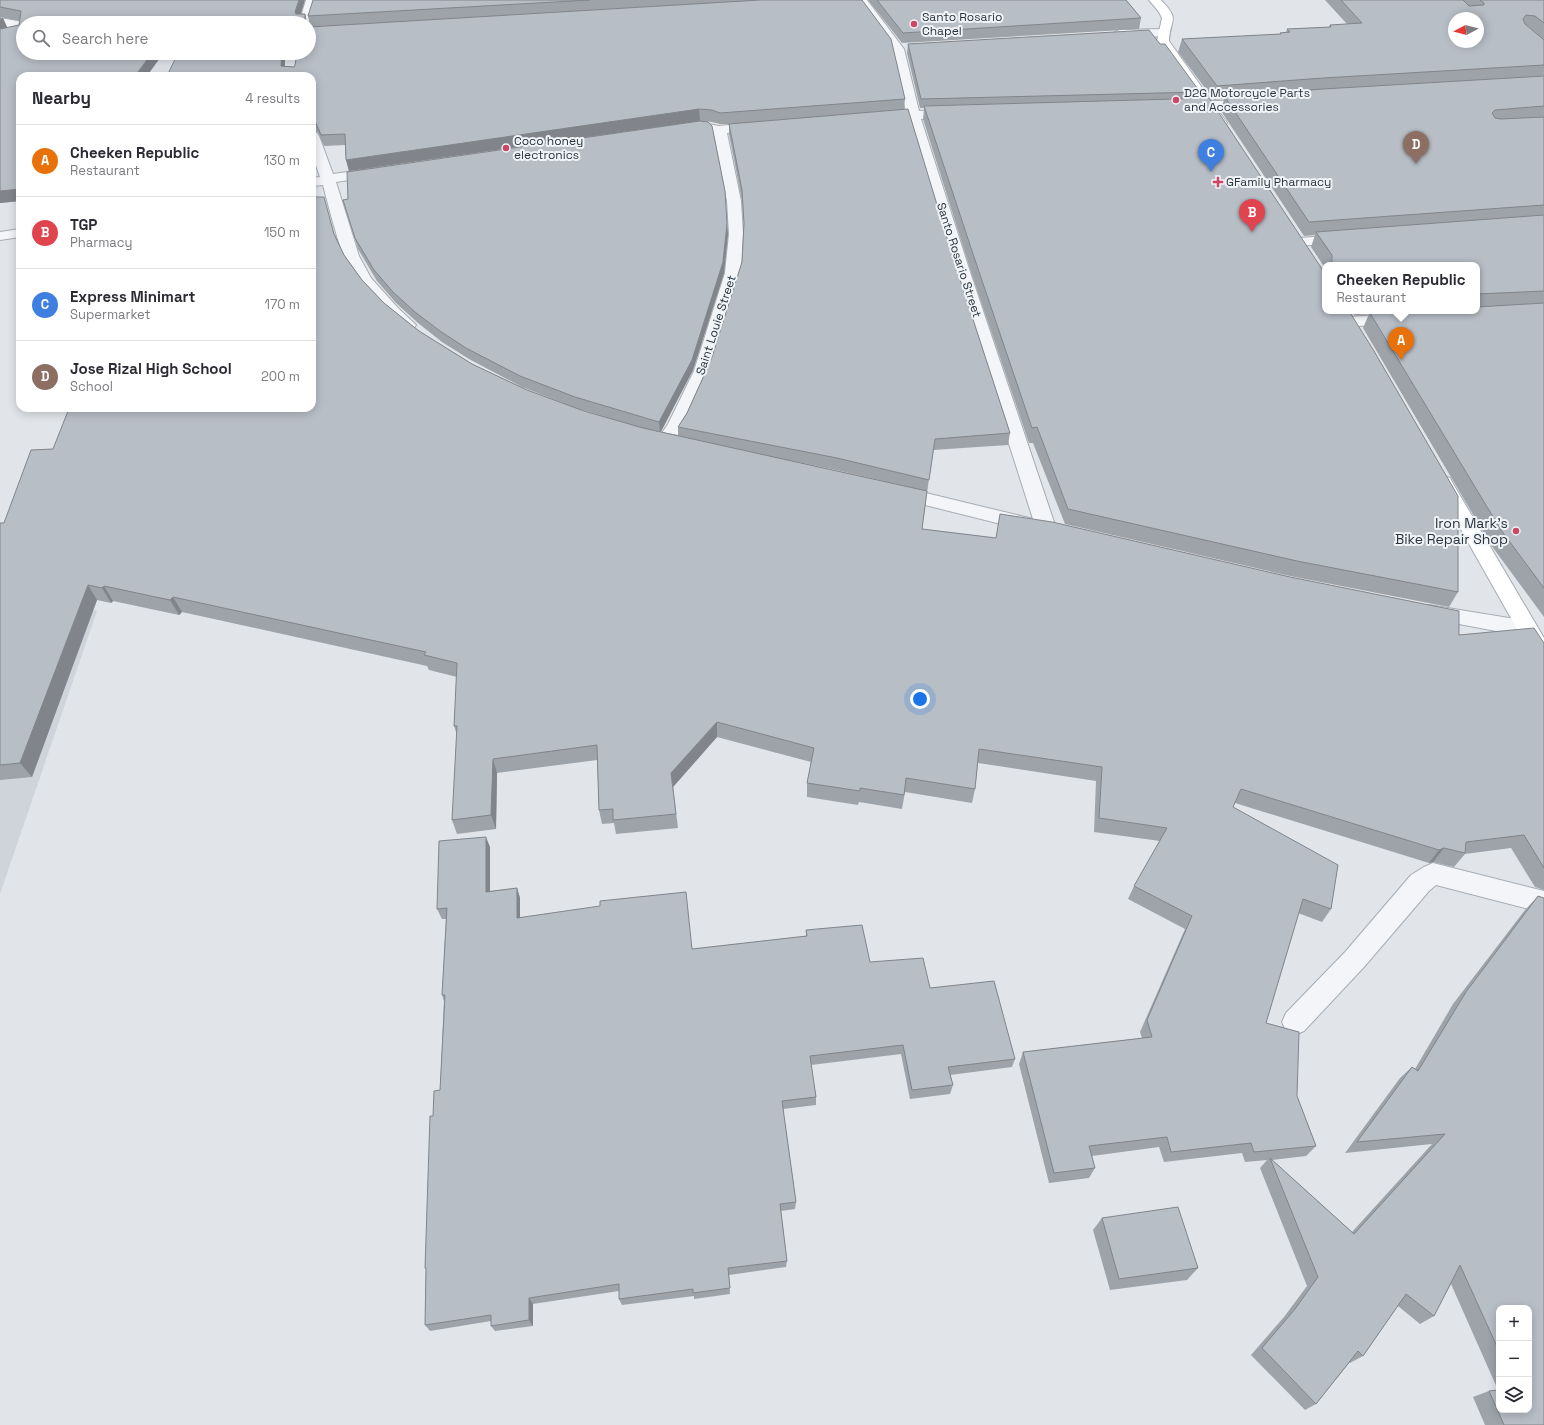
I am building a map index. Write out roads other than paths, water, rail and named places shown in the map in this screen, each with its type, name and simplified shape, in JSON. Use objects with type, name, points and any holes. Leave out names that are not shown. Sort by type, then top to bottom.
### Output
[{"type":"main road","points":[[1155,0],[1168,18],[1168,23],[1163,33],[1163,41],[1167,49],[1210,106],[1227,133]]},
{"type":"main road","points":[[1346,316],[1361,340]]},
{"type":"main road","points":[[1435,469],[1535,631],[1544,655]]},
{"type":"street","points":[[307,16],[312,0]]},
{"type":"street","points":[[850,0],[860,0]]},
{"type":"street","name":"Santo Rosario Street","points":[[860,0],[905,48],[913,114],[963,274],[1053,530],[883,489]]},
{"type":"street","points":[[0,22],[16,25]]},
{"type":"street","points":[[8,35],[16,33]]},
{"type":"street","points":[[1106,35],[1163,33]]},
{"type":"street","points":[[292,67],[293,60]]},
{"type":"street","points":[[1170,107],[1264,102]]},
{"type":"street","points":[[866,118],[913,114],[967,113]]},
{"type":"street","points":[[669,130],[700,126],[712,127],[718,130],[772,125]]},
{"type":"street","name":"Saint Louie Street","points":[[666,441],[677,424],[702,371],[733,274],[736,234],[734,201],[721,135],[718,130]]},
{"type":"street","points":[[316,147],[328,179],[351,256],[365,280],[392,312],[422,336]]},
{"type":"street","points":[[316,181],[390,170]]},
{"type":"street","points":[[0,236],[16,234]]},
{"type":"street","points":[[1300,243],[1355,238]]},
{"type":"street","points":[[1346,316],[1412,318]]},
{"type":"street","points":[[1412,609],[1535,631]]},
{"type":"street","points":[[1295,1022],[1355,960],[1420,883],[1433,874],[1544,902]]},
{"type":"place","name":"Santo Rosario Chapel","points":[[914,24]]},
{"type":"place","name":"D2G Motorcycle Parts and Accessories","points":[[1176,100]]},
{"type":"place","name":"Coco honey electronics","points":[[506,148]]},
{"type":"place","name":"Jose Rizal High School","points":[[1416,164]]},
{"type":"place","name":"Express Minimart","points":[[1211,172]]},
{"type":"place","name":"GFamily Pharmacy","points":[[1218,182]]},
{"type":"place","name":"TGP","points":[[1252,232]]},
{"type":"place","name":"Cheeken Republic","points":[[1401,360]]},
{"type":"place","name":"Iron Mark's Bike Repair Shop","points":[[1516,531]]}]
